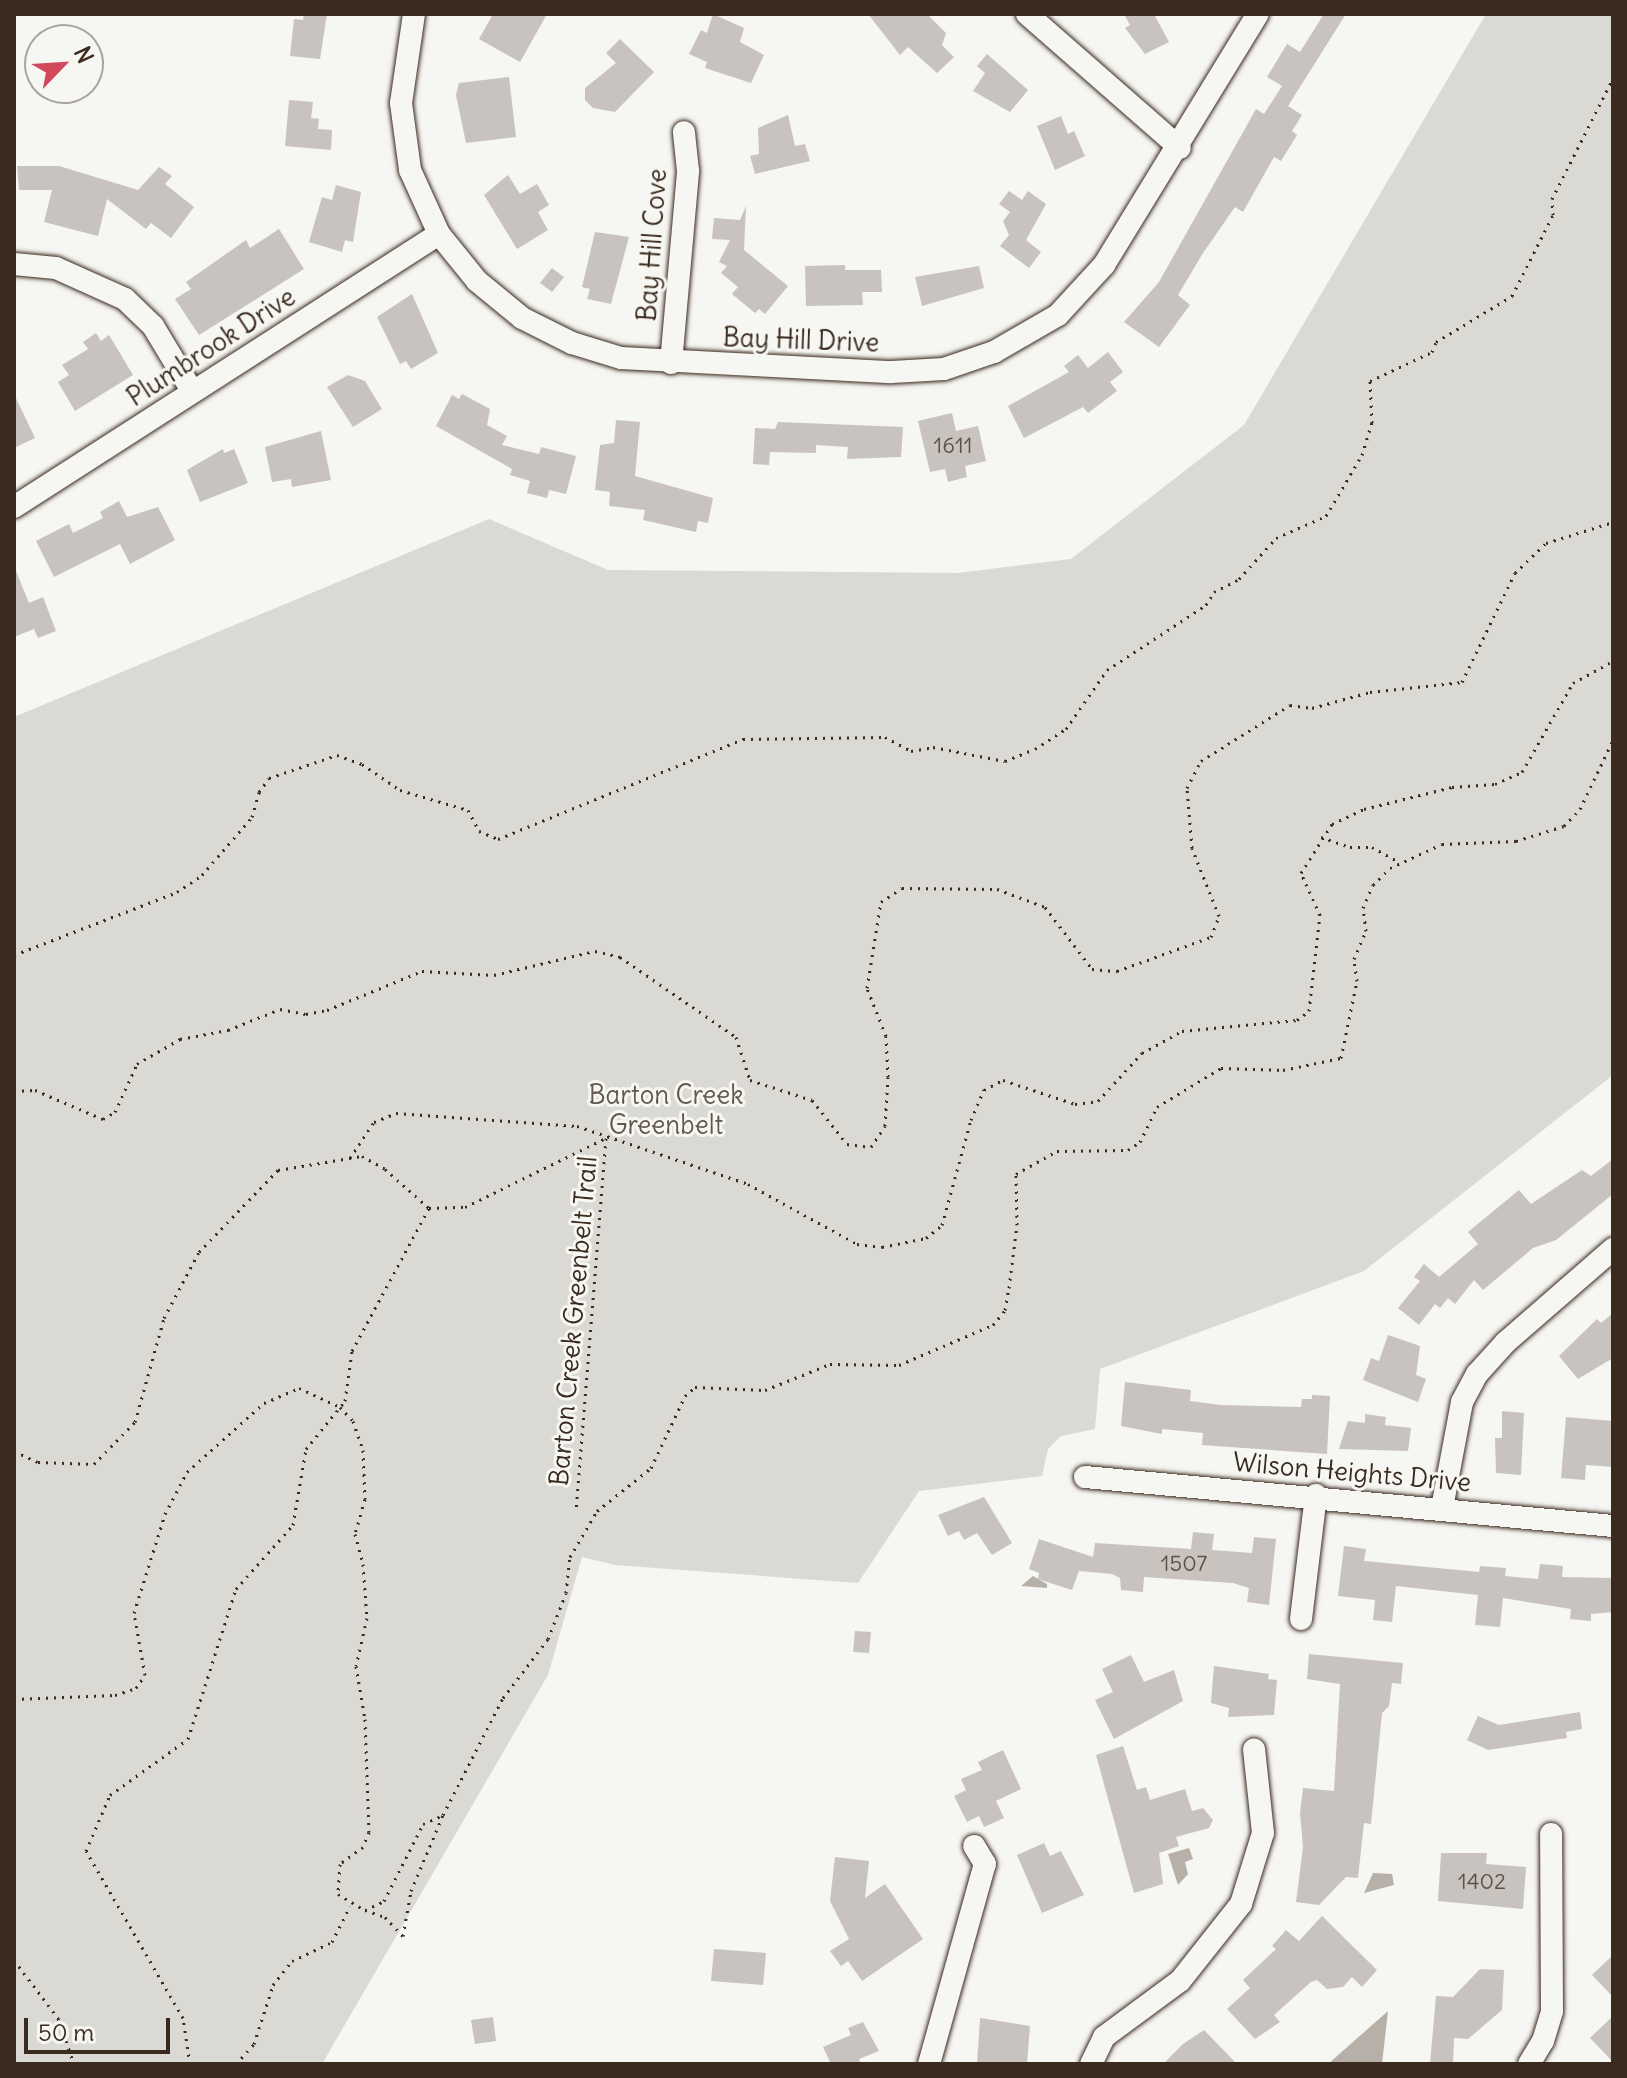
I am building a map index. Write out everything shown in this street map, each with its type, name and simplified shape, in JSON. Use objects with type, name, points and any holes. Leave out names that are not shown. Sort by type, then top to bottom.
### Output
[{"type":"street","name":"Bay Hill Drive","points":[[414,14],[401,103],[410,170],[439,234],[477,281],[522,318],[584,347],[621,358],[671,363],[892,372],[944,369],[994,352],[1058,315],[1104,265],[1180,148],[1258,14]]},
{"type":"street","points":[[1027,14],[1180,148]]},
{"type":"street","name":"Bay Hill Cove","points":[[671,363],[688,171],[684,132]]},
{"type":"street","name":"Plumbrook Drive","points":[[14,507],[439,234]]},
{"type":"street","points":[[14,264],[56,268],[125,299],[153,326],[192,391]]},
{"type":"street","points":[[1442,1508],[1462,1402],[1477,1374],[1528,1322],[1613,1249]]},
{"type":"street","name":"Wilson Heights Drive","points":[[1085,1477],[1316,1495],[1613,1526]]},
{"type":"street","points":[[1301,1619],[1316,1495]]},
{"type":"street","points":[[1091,2064],[1104,2037],[1180,1981],[1241,1904],[1263,1833],[1254,1749]]},
{"type":"street","points":[[1529,2064],[1543,2041],[1552,2011],[1551,1834]]},
{"type":"street","points":[[929,2064],[985,1864],[974,1846]]},
{"type":"path","points":[[14,955],[177,892],[202,875],[252,817],[259,792],[269,778],[337,755],[362,764],[400,790],[468,810],[479,831],[498,839],[743,739],[885,737],[911,751],[933,747],[1005,761],[1035,749],[1066,729],[1107,670],[1206,605],[1214,592],[1239,579],[1276,538],[1326,516],[1362,455],[1372,423],[1370,381],[1432,352],[1436,342],[1512,296],[1553,215],[1552,199],[1613,78]]},
{"type":"path","points":[[14,1091],[35,1090],[103,1119],[115,1112],[137,1064],[180,1039],[228,1030],[280,1009],[306,1014],[327,1010],[422,971],[494,975],[595,951],[620,957],[736,1037],[750,1080],[812,1100],[847,1144],[871,1147],[885,1126],[888,1077],[886,1036],[867,988],[881,902],[902,888],[944,884],[997,889],[1045,907],[1092,969],[1117,971],[1211,937],[1219,916],[1192,848],[1187,788],[1201,761],[1290,705],[1312,708],[1370,692],[1462,682],[1515,573],[1546,543],[1613,522]]},
{"type":"path","points":[[606,1138],[748,1184],[857,1244],[882,1247],[926,1238],[942,1225],[971,1120],[984,1090],[1003,1080],[1075,1104],[1098,1101],[1142,1053],[1182,1031],[1297,1020],[1309,1011],[1320,915],[1301,873],[1332,824],[1364,809],[1452,787],[1495,784],[1522,772],[1573,683],[1613,661]]},
{"type":"path","points":[[14,1699],[115,1695],[136,1688],[145,1675],[134,1613],[165,1514],[187,1472],[264,1403],[299,1388],[340,1407],[353,1421],[363,1450],[365,1499],[355,1534],[367,1605],[356,1666],[365,1719],[369,1832],[363,1847],[340,1864],[336,1877],[338,1894],[350,1906],[385,1917],[403,1936],[411,1891],[443,1815],[503,1698],[548,1639],[566,1593],[570,1557],[597,1511],[651,1468],[685,1396],[695,1387],[765,1390],[830,1364],[899,1365],[993,1325],[1005,1310],[1009,1288],[1017,1225],[1016,1174],[1030,1162],[1057,1151],[1128,1150],[1140,1142],[1157,1107],[1221,1068],[1283,1070],[1341,1058],[1357,981],[1354,959],[1366,931],[1363,908],[1373,885],[1400,863],[1442,844],[1516,841],[1564,826],[1580,809],[1613,740]]},
{"type":"path","points":[[1321,837],[1350,847],[1372,847],[1400,863]]},
{"type":"path","name":"Barton Creek Greenbelt Trail","points":[[350,1158],[374,1122],[396,1113],[577,1126],[606,1138]]},
{"type":"path","name":"Barton Creek Greenbelt Trail","points":[[429,1208],[465,1207],[606,1138]]},
{"type":"path","name":"Barton Creek Greenbelt Trail","points":[[576,1507],[606,1138]]},
{"type":"path","points":[[14,1451],[38,1462],[94,1464],[135,1422],[164,1318],[199,1252],[278,1170],[362,1156],[385,1169],[429,1208],[352,1351],[340,1407],[306,1449],[293,1525],[236,1589],[188,1739],[110,1795],[86,1851],[183,2018],[190,2064]]},
{"type":"path","points":[[365,1910],[384,1901],[423,1824],[443,1815]]},
{"type":"path","points":[[236,2064],[254,2044],[273,1985],[292,1961],[332,1942],[350,1906]]},
{"type":"path","points":[[14,1960],[58,2018],[74,2064]]},
{"type":"green space","name":"Barton Creek Greenbelt","points":[[1486,14],[1613,14],[1613,1075],[1364,1271],[1100,1369],[1095,1429],[1061,1436],[1048,1449],[1042,1476],[919,1491],[858,1583],[615,1565],[582,1557],[548,1675],[322,2064],[14,2064],[14,717],[489,519],[608,570],[958,573],[1071,559],[1244,425]]},
{"type":"shaded area","points":[[1033,1576],[1047,1584],[1047,1588],[1021,1586]]},
{"type":"shaded area","points":[[1189,1848],[1193,1859],[1185,1862],[1188,1874],[1178,1885],[1168,1854]]},
{"type":"shaded area","points":[[1373,1873],[1392,1874],[1394,1885],[1364,1893]]},
{"type":"shaded area","points":[[1388,2011],[1382,2064],[1328,2064]]},
{"type":"building","points":[[304,14],[327,14],[320,59],[290,56],[294,19],[303,20]]},
{"type":"building","points":[[493,14],[547,14],[520,62],[479,39]]},
{"type":"building","points":[[713,14],[744,28],[740,42],[764,55],[751,83],[705,68],[707,62],[689,54],[701,30],[707,33]]},
{"type":"building","points":[[868,14],[927,14],[946,33],[942,45],[954,57],[937,73],[908,47],[900,55]]},
{"type":"building","points":[[1124,14],[1154,14],[1169,42],[1145,54],[1125,28],[1130,25]]},
{"type":"building","points":[[1324,14],[1346,14],[1288,106],[1302,115],[1292,131],[1297,135],[1281,161],[1274,157],[1243,212],[1235,207],[1203,253],[1178,295],[1190,305],[1159,347],[1124,322],[1159,282],[1256,109],[1264,114],[1282,86],[1267,77],[1287,44],[1300,52]]},
{"type":"building","points":[[620,39],[654,72],[615,112],[593,108],[585,100],[585,88],[616,63],[606,53]]},
{"type":"building","points":[[987,54],[1028,90],[1010,112],[973,91],[985,73],[977,66]]},
{"type":"building","points":[[509,77],[516,137],[466,143],[456,95],[459,83]]},
{"type":"building","points":[[289,100],[313,102],[311,118],[319,119],[318,129],[332,130],[331,150],[285,146]]},
{"type":"building","points":[[788,115],[795,146],[805,144],[810,161],[755,174],[750,156],[759,154],[758,128]]},
{"type":"building","points":[[1061,116],[1068,134],[1074,131],[1085,156],[1055,170],[1037,126]]},
{"type":"building","points":[[17,166],[59,166],[138,190],[159,167],[172,176],[165,184],[194,207],[171,238],[151,223],[146,229],[107,199],[98,236],[44,222],[52,190],[19,190]]},
{"type":"building","points":[[508,175],[520,194],[537,184],[549,205],[538,212],[548,230],[517,249],[484,195]]},
{"type":"building","points":[[336,185],[361,192],[353,242],[345,240],[342,252],[309,242],[322,197],[332,200]]},
{"type":"building","points":[[1009,191],[1022,200],[1028,191],[1046,204],[1026,240],[1041,252],[1029,268],[1000,246],[1009,235],[1003,221],[1010,212],[999,204]]},
{"type":"building","points":[[746,206],[744,250],[788,286],[765,314],[759,309],[755,313],[732,294],[738,287],[721,273],[727,266],[719,262],[730,240],[712,239],[714,218],[740,220]]},
{"type":"building","points":[[279,229],[304,269],[199,335],[175,299],[191,289],[186,282],[246,240],[250,248]]},
{"type":"building","points":[[595,232],[629,237],[611,304],[587,299],[590,289],[582,287]]},
{"type":"building","points":[[845,265],[845,270],[881,270],[882,292],[862,292],[863,305],[806,306],[805,266]]},
{"type":"building","points":[[979,266],[984,288],[922,306],[915,277]]},
{"type":"building","points":[[552,268],[564,277],[552,292],[540,283]]},
{"type":"building","points":[[412,294],[438,353],[411,369],[406,361],[400,364],[377,317]]},
{"type":"building","points":[[96,333],[101,341],[109,335],[133,375],[75,411],[58,382],[69,375],[62,365],[88,349],[83,342]]},
{"type":"building","points":[[1108,352],[1123,372],[1110,382],[1117,391],[1088,413],[1083,407],[1024,438],[1008,406],[1069,372],[1064,366],[1078,355],[1088,368]]},
{"type":"building","points":[[348,375],[365,381],[382,409],[353,427],[327,387]]},
{"type":"building","points":[[14,394],[35,438],[14,448]]},
{"type":"building","points":[[462,394],[490,409],[487,425],[507,436],[502,445],[539,454],[541,447],[576,456],[566,494],[549,490],[547,498],[527,493],[530,481],[510,475],[512,469],[436,426],[452,395],[459,399]]},
{"type":"building","points":[[952,413],[956,431],[978,426],[986,461],[965,466],[967,477],[948,482],[945,469],[930,472],[918,421]]},
{"type":"building","points":[[616,420],[640,422],[635,476],[713,498],[708,523],[698,521],[696,532],[643,520],[645,510],[609,506],[610,492],[595,490],[600,445],[614,443]]},
{"type":"building","points":[[778,422],[903,427],[901,457],[847,459],[848,447],[816,445],[816,453],[770,452],[769,465],[753,464],[755,428],[775,429]]},
{"type":"building","points":[[321,431],[331,480],[292,487],[291,479],[272,482],[265,447]]},
{"type":"building","points":[[223,449],[224,453],[234,449],[248,483],[200,502],[187,470]]},
{"type":"building","points":[[119,501],[127,517],[158,507],[175,540],[130,564],[120,544],[54,577],[36,541],[69,524],[73,533],[103,518],[100,512]]},
{"type":"building","points":[[14,566],[29,603],[43,597],[56,631],[38,638],[34,629],[14,637]]},
{"type":"building","points":[[1613,1159],[1613,1194],[1556,1240],[1533,1248],[1483,1290],[1474,1280],[1455,1304],[1448,1298],[1440,1308],[1435,1304],[1419,1325],[1398,1308],[1420,1281],[1414,1277],[1424,1264],[1439,1277],[1478,1244],[1468,1232],[1519,1190],[1531,1204],[1582,1170],[1591,1176]]},
{"type":"building","points":[[1613,1313],[1613,1358],[1578,1379],[1559,1356],[1597,1319],[1601,1323]]},
{"type":"building","points":[[1388,1335],[1420,1346],[1416,1375],[1426,1379],[1418,1402],[1363,1380],[1371,1358],[1379,1361]]},
{"type":"building","points":[[1125,1382],[1191,1390],[1190,1401],[1221,1405],[1301,1407],[1302,1399],[1312,1399],[1312,1395],[1330,1396],[1327,1454],[1202,1445],[1203,1433],[1162,1429],[1162,1434],[1121,1426]]},
{"type":"building","points":[[1502,1411],[1524,1413],[1521,1475],[1496,1473],[1495,1438],[1502,1438]]},
{"type":"building","points":[[1365,1414],[1386,1417],[1385,1425],[1411,1428],[1408,1451],[1339,1449],[1348,1421],[1365,1423]]},
{"type":"building","points":[[1566,1417],[1613,1421],[1613,1467],[1586,1465],[1585,1480],[1561,1478]]},
{"type":"building","points":[[984,1497],[1012,1543],[992,1555],[977,1533],[964,1540],[959,1531],[948,1536],[938,1515]]},
{"type":"building","points":[[1193,1532],[1214,1534],[1212,1550],[1252,1553],[1254,1537],[1276,1539],[1269,1605],[1247,1602],[1249,1588],[1233,1583],[1144,1577],[1143,1592],[1121,1590],[1120,1578],[1112,1574],[1079,1571],[1072,1590],[1038,1579],[1039,1573],[1029,1569],[1039,1539],[1093,1557],[1095,1543],[1191,1549]]},
{"type":"building","points":[[1344,1546],[1366,1549],[1364,1561],[1479,1572],[1480,1566],[1506,1568],[1505,1576],[1538,1579],[1540,1564],[1563,1566],[1562,1577],[1613,1578],[1613,1612],[1591,1614],[1591,1621],[1570,1619],[1571,1609],[1503,1598],[1500,1627],[1475,1625],[1478,1595],[1396,1586],[1392,1622],[1373,1620],[1375,1600],[1338,1596]]},
{"type":"building","points":[[855,1631],[871,1632],[869,1653],[853,1652]]},
{"type":"building","points":[[1309,1654],[1403,1663],[1401,1684],[1392,1683],[1389,1706],[1382,1713],[1371,1824],[1364,1823],[1358,1878],[1346,1877],[1319,1905],[1296,1902],[1303,1847],[1300,1813],[1303,1788],[1334,1791],[1340,1684],[1307,1679]]},
{"type":"building","points":[[1131,1655],[1144,1682],[1174,1670],[1183,1701],[1114,1739],[1095,1700],[1113,1692],[1102,1669]]},
{"type":"building","points":[[1214,1666],[1269,1674],[1268,1679],[1277,1680],[1274,1715],[1228,1717],[1229,1708],[1211,1703]]},
{"type":"building","points":[[1580,1712],[1582,1729],[1566,1732],[1567,1738],[1488,1750],[1467,1740],[1478,1716],[1499,1725]]},
{"type":"building","points":[[1123,1746],[1137,1790],[1146,1787],[1150,1800],[1185,1789],[1192,1811],[1203,1808],[1213,1820],[1209,1828],[1176,1837],[1179,1846],[1159,1853],[1163,1884],[1134,1893],[1096,1755]]},
{"type":"building","points":[[1003,1750],[1021,1789],[996,1801],[1004,1818],[984,1827],[979,1816],[967,1822],[954,1796],[966,1790],[961,1779],[982,1770],[978,1762]]},
{"type":"building","points":[[1044,1843],[1050,1856],[1061,1851],[1084,1895],[1042,1913],[1017,1855]]},
{"type":"building","points":[[1441,1853],[1487,1853],[1486,1864],[1526,1867],[1523,1909],[1438,1901]]},
{"type":"building","points":[[835,1857],[869,1861],[865,1898],[885,1884],[923,1939],[862,1981],[848,1961],[841,1966],[830,1951],[849,1939],[830,1901]]},
{"type":"building","points":[[1322,1916],[1377,1970],[1362,1987],[1352,1977],[1343,1987],[1327,1989],[1317,1980],[1311,1982],[1274,2015],[1280,2022],[1255,2039],[1227,2009],[1250,1988],[1243,1980],[1276,1949],[1272,1946],[1286,1930],[1299,1941]]},
{"type":"building","points":[[714,1949],[766,1953],[763,1985],[711,1981]]},
{"type":"building","points":[[1613,1955],[1613,1997],[1592,1975]]},
{"type":"building","points":[[1480,1969],[1504,1970],[1502,2010],[1468,2039],[1454,2038],[1453,2064],[1430,2064],[1436,1996],[1453,1997]]},
{"type":"building","points":[[1613,2016],[1613,2062],[1590,2038]]},
{"type":"building","points":[[493,2017],[496,2041],[475,2044],[471,2020]]},
{"type":"building","points":[[980,2018],[1030,2026],[1027,2064],[977,2064]]},
{"type":"building","points":[[863,2022],[879,2051],[859,2059],[861,2064],[831,2064],[823,2047],[851,2035],[848,2028]]},
{"type":"building","points":[[1204,2030],[1237,2064],[1163,2064],[1183,2044]]}]
